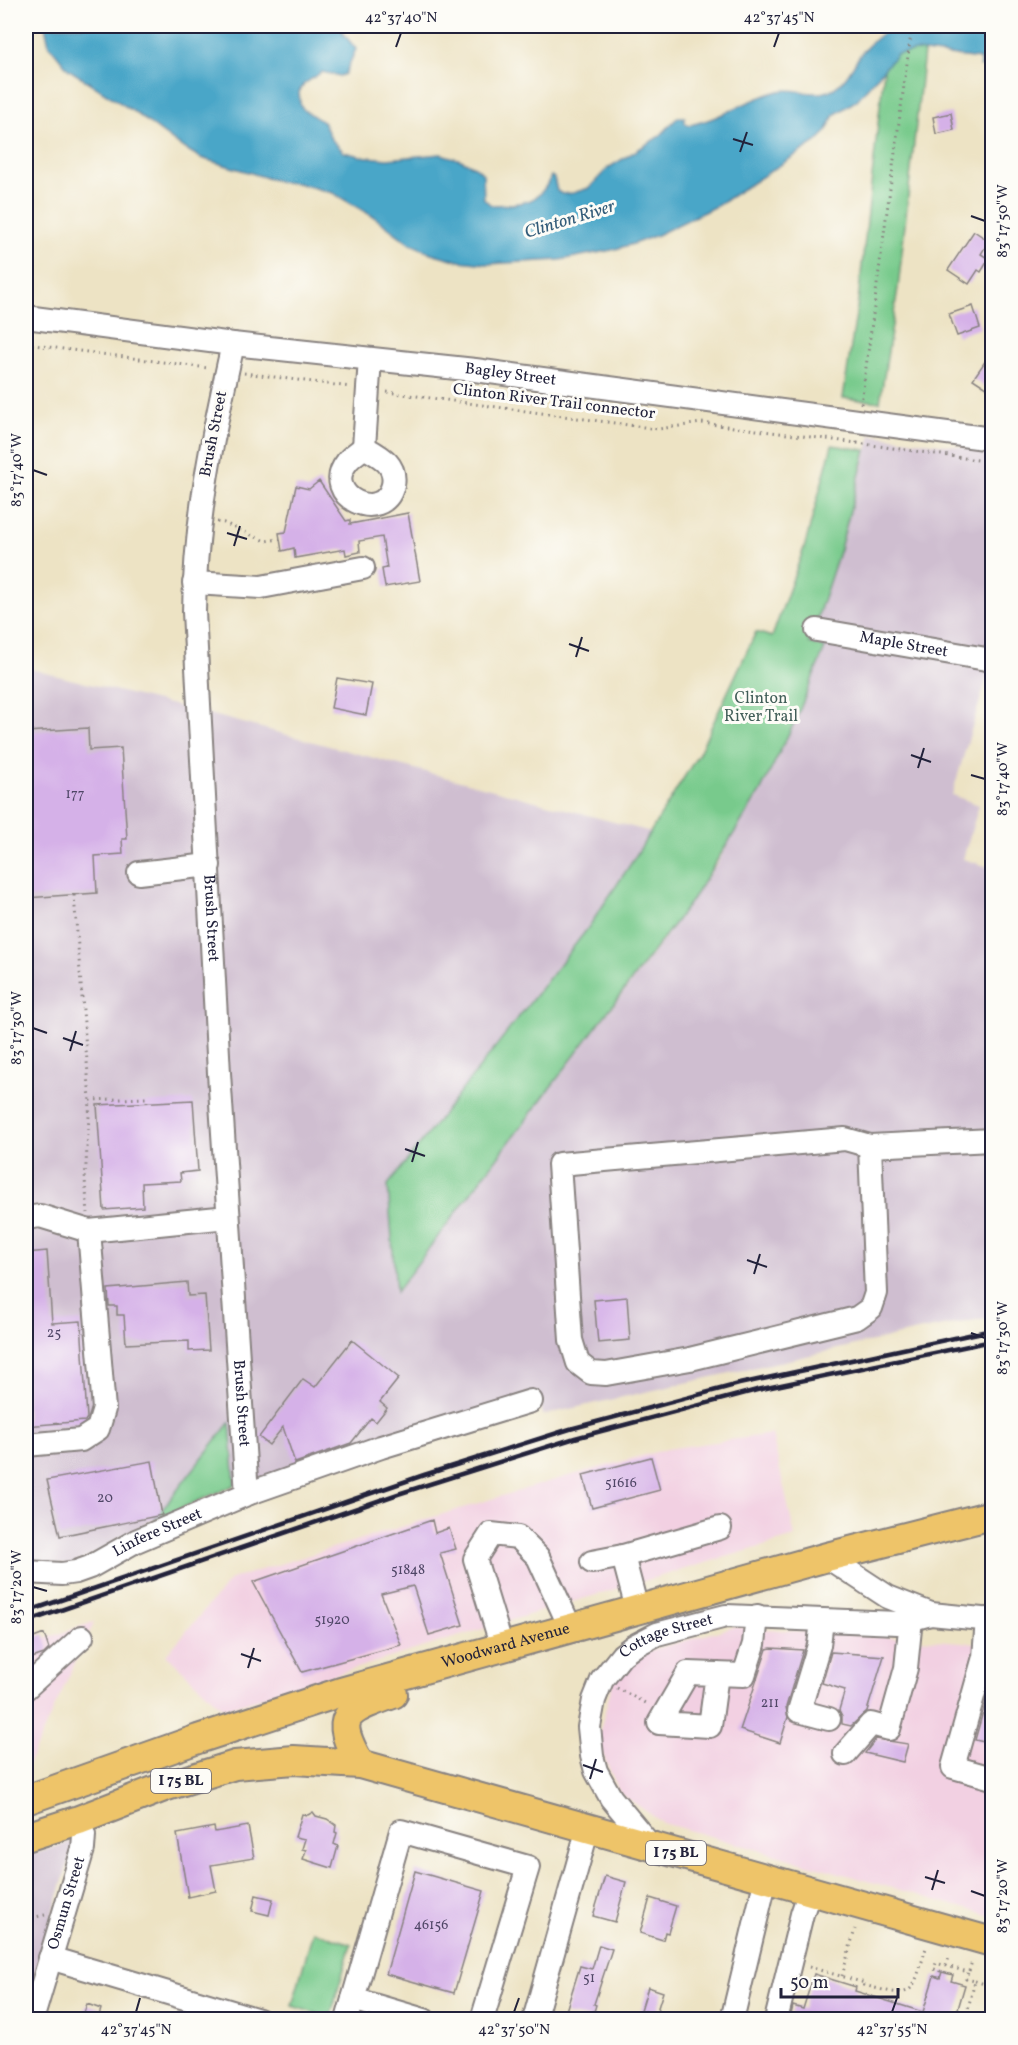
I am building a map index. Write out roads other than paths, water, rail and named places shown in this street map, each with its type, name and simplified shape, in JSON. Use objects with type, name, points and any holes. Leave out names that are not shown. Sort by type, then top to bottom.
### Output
[{"type":"main road","name":"Woodward Avenue","points":[[26,1800],[330,1695],[826,1557],[993,1515]]},
{"type":"main road","points":[[360,1764],[345,1735],[348,1715],[361,1705],[454,1672],[502,1647]]},
{"type":"main road","name":"I 75 BL","points":[[26,1837],[79,1820],[164,1787],[235,1765],[294,1760],[360,1764],[993,1942]]},
{"type":"street","name":"Bagley Street","points":[[26,317],[233,344],[497,373],[993,439]]},
{"type":"street","name":"Brush Street","points":[[233,344],[203,488],[194,583],[195,641],[228,1217],[247,1494]]},
{"type":"street","points":[[364,447],[370,359]]},
{"type":"street","points":[[194,583],[261,587],[363,568]]},
{"type":"street","name":"Maple Street","points":[[817,630],[993,660]]},
{"type":"street","points":[[139,873],[209,865]]},
{"type":"street","points":[[870,1146],[876,1293],[871,1308],[857,1318],[690,1359],[606,1374],[591,1373],[578,1363],[571,1340],[559,1164],[845,1139],[870,1146],[993,1140]]},
{"type":"street","points":[[26,1218],[40,1216],[89,1231],[228,1217]]},
{"type":"street","points":[[26,1445],[81,1440],[98,1429],[104,1408],[89,1231]]},
{"type":"street","name":"Linfere Street","points":[[26,1572],[71,1573],[90,1568],[136,1541],[247,1494],[381,1447],[531,1401]]},
{"type":"street","points":[[592,1562],[623,1556],[720,1528]]},
{"type":"street","points":[[502,1647],[475,1559],[491,1534],[518,1537],[538,1557],[570,1628]]},
{"type":"street","points":[[623,1556],[637,1610]]},
{"type":"street","points":[[826,1557],[921,1617],[990,1620],[984,1657],[953,1767],[993,1778]]},
{"type":"street","name":"Cottage Street","points":[[651,1846],[603,1785],[592,1756],[591,1714],[602,1680],[622,1655],[633,1646],[657,1634],[720,1617],[898,1623],[921,1617]]},
{"type":"street","points":[[717,1674],[744,1675],[754,1644],[757,1617]]},
{"type":"street","points":[[845,1754],[870,1724],[889,1729],[921,1617]]},
{"type":"street","points":[[822,1621],[819,1646],[799,1711],[828,1719]]},
{"type":"street","points":[[26,1688],[82,1637]]},
{"type":"street","name":"Osmun Street","points":[[32,2019],[83,1849],[84,1836],[79,1820]]},
{"type":"street","points":[[534,2019],[588,1828]]},
{"type":"street","points":[[424,2019],[350,2009],[400,1831],[528,1867],[482,2019]]},
{"type":"street","points":[[732,2019],[766,1878]]},
{"type":"street","points":[[776,2019],[802,1914],[810,1891]]},
{"type":"street","points":[[50,1958],[249,2018]]},
{"type":"water","name":"Clinton River","points":[[45,26],[340,26],[356,49],[345,74],[340,76],[322,72],[304,84],[299,92],[303,109],[324,123],[331,139],[344,152],[387,159],[441,154],[477,168],[483,174],[484,199],[491,205],[520,203],[534,198],[541,193],[551,176],[554,178],[557,191],[562,194],[589,188],[608,168],[660,136],[678,117],[685,117],[685,123],[688,125],[711,119],[779,91],[820,93],[833,89],[846,76],[864,50],[892,26],[956,27],[992,39],[992,72],[988,65],[980,67],[980,59],[917,51],[897,54],[857,100],[834,115],[826,132],[816,142],[718,205],[657,235],[612,250],[560,260],[487,264],[459,261],[431,253],[409,243],[374,217],[333,193],[297,183],[280,182],[201,158],[68,69],[49,45]]},
{"type":"railway","points":[[26,1612],[424,1475],[570,1429],[739,1384],[992,1330]]},
{"type":"railway","points":[[26,1622],[398,1494],[575,1438],[757,1390],[992,1341]]},
{"type":"park label","name":"Clinton River Trail","points":[[761,708]]}]
